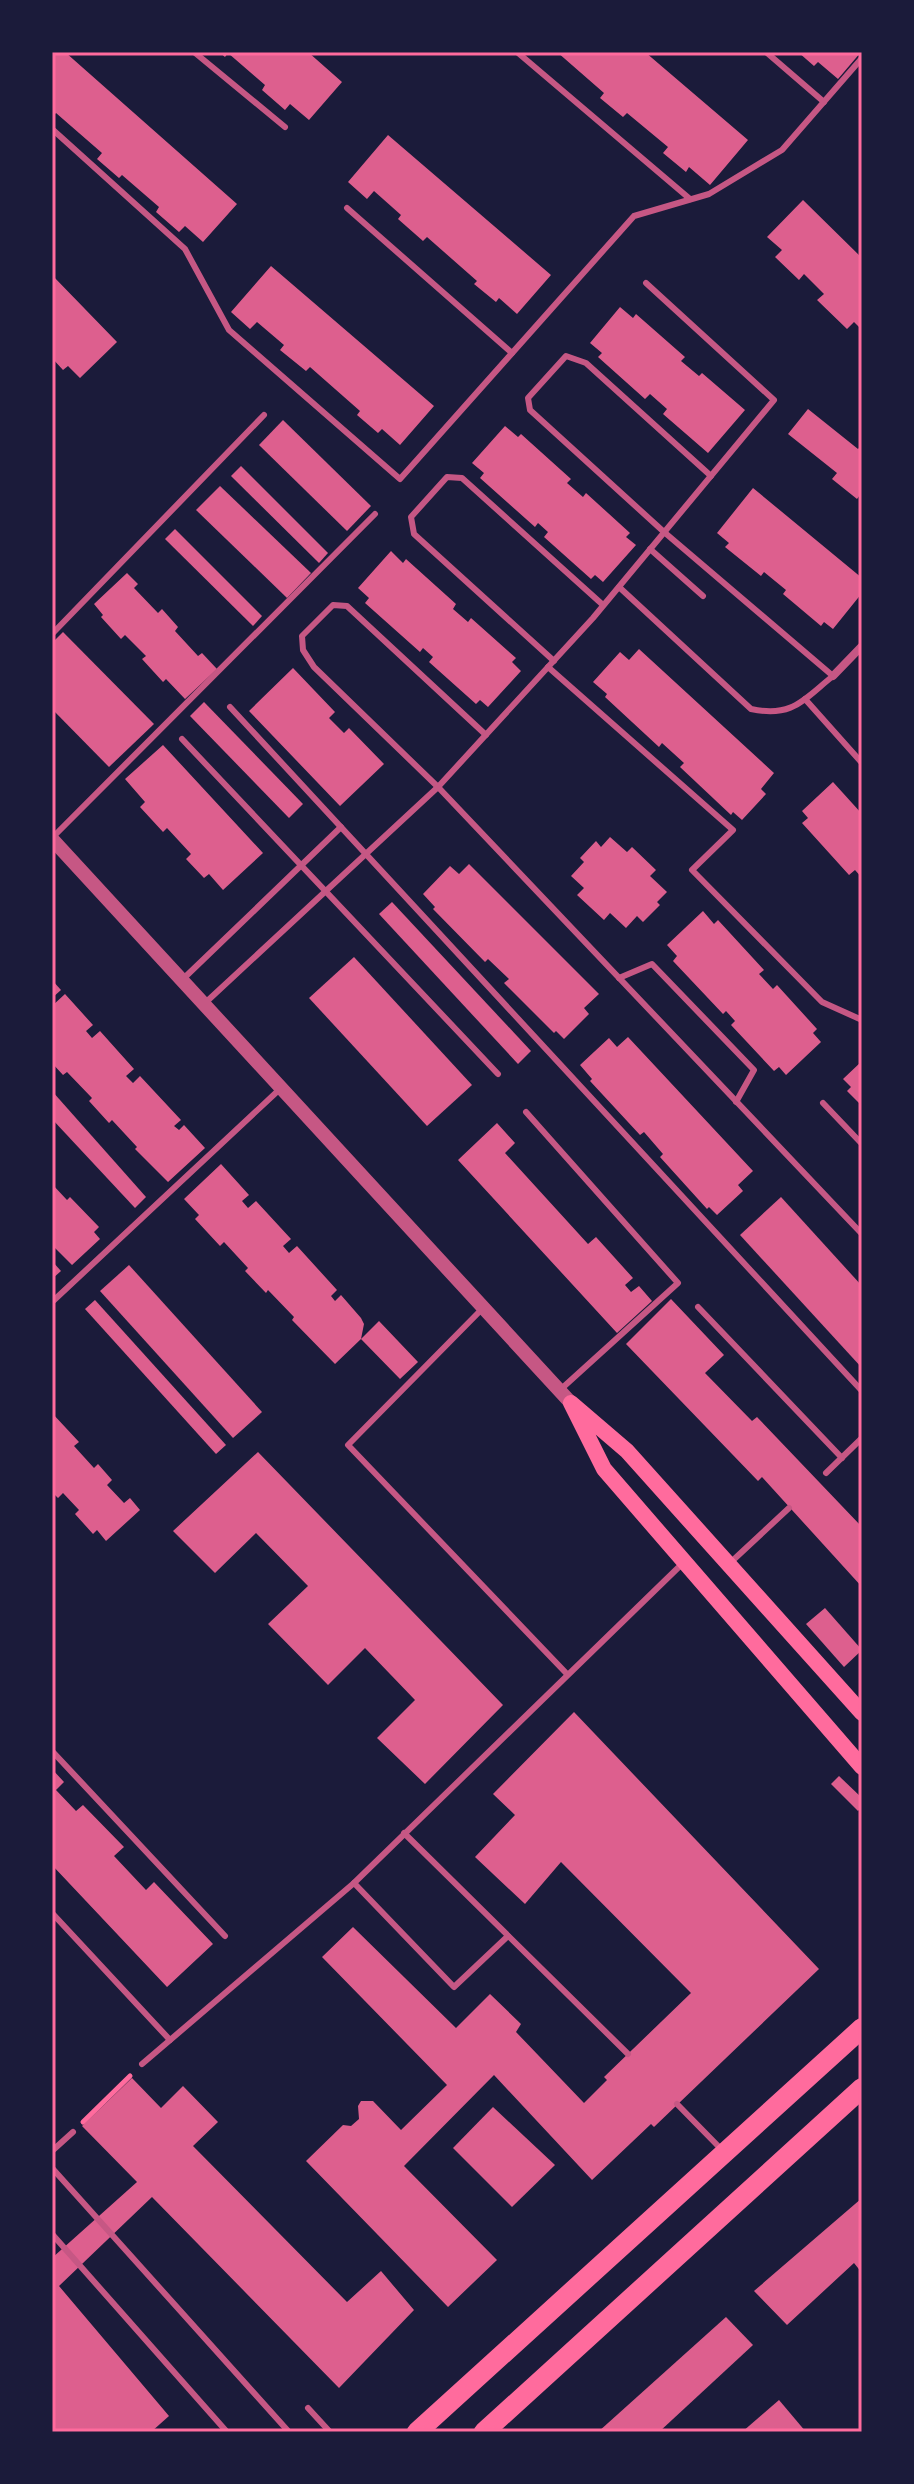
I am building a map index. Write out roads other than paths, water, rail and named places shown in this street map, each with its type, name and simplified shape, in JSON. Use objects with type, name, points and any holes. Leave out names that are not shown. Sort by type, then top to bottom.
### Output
[{"type":"main road","points":[[565,1397],[604,1469],[862,1767]]},
{"type":"main road","points":[[565,1397],[627,1451],[862,1713]]},
{"type":"main road","points":[[417,2432],[862,2028]]},
{"type":"main road","points":[[484,2432],[862,2088]]},
{"type":"street","points":[[833,676],[862,646]]},
{"type":"street","points":[[52,839],[565,1397]]},
{"type":"lane","points":[[194,52],[285,127]]},
{"type":"lane","points":[[517,52],[690,199]]},
{"type":"lane","points":[[766,52],[824,102]]},
{"type":"lane","points":[[52,129],[185,249],[229,330],[400,479],[634,216],[709,194],[782,150],[862,58]]},
{"type":"lane","points":[[347,208],[512,353]]},
{"type":"lane","points":[[204,1004],[438,787],[619,587],[774,400],[646,283]]},
{"type":"lane","points":[[619,587],[751,709],[771,713],[795,707],[833,676],[664,532],[530,410],[528,398],[566,356],[586,363],[711,476]]},
{"type":"lane","points":[[52,634],[264,415]]},
{"type":"lane","points":[[603,605],[462,478],[447,477],[411,517],[414,534],[733,830],[692,870],[822,1002],[862,1020]]},
{"type":"lane","points":[[52,839],[375,514]]},
{"type":"lane","points":[[650,549],[703,596]]},
{"type":"lane","points":[[486,735],[347,606],[333,605],[302,636],[303,650],[314,667],[438,787],[862,1234]]},
{"type":"lane","points":[[805,699],[862,763]]},
{"type":"lane","points":[[230,707],[862,1391]]},
{"type":"lane","points":[[182,739],[498,1074]]},
{"type":"lane","points":[[181,980],[341,827]]},
{"type":"lane","points":[[619,978],[652,964],[754,1070],[736,1102]]},
{"type":"lane","points":[[52,1302],[281,1088]]},
{"type":"lane","points":[[823,1103],[862,1144]]},
{"type":"lane","points":[[526,1112],[678,1283],[565,1397]]},
{"type":"lane","points":[[483,1307],[348,1445],[567,1674]]},
{"type":"lane","points":[[698,1307],[842,1458]]},
{"type":"lane","points":[[826,1473],[862,1438]]},
{"type":"lane","points":[[854,1445],[862,1454]]},
{"type":"lane","points":[[730,1563],[789,1508]]},
{"type":"lane","points":[[142,2064],[354,1883],[683,1563]]},
{"type":"lane","points":[[52,1751],[225,1936]]},
{"type":"lane","points":[[404,1833],[628,2054]]},
{"type":"lane","points":[[354,1883],[454,1987],[508,1936]]},
{"type":"lane","points":[[52,1913],[170,2040]]},
{"type":"lane","points":[[677,2104],[725,2153]]},
{"type":"lane","points":[[52,2151],[73,2132]]},
{"type":"lane","points":[[52,2168],[289,2432]]},
{"type":"lane","points":[[52,2234],[227,2432]]},
{"type":"lane","points":[[308,2408],[330,2432]]}]
